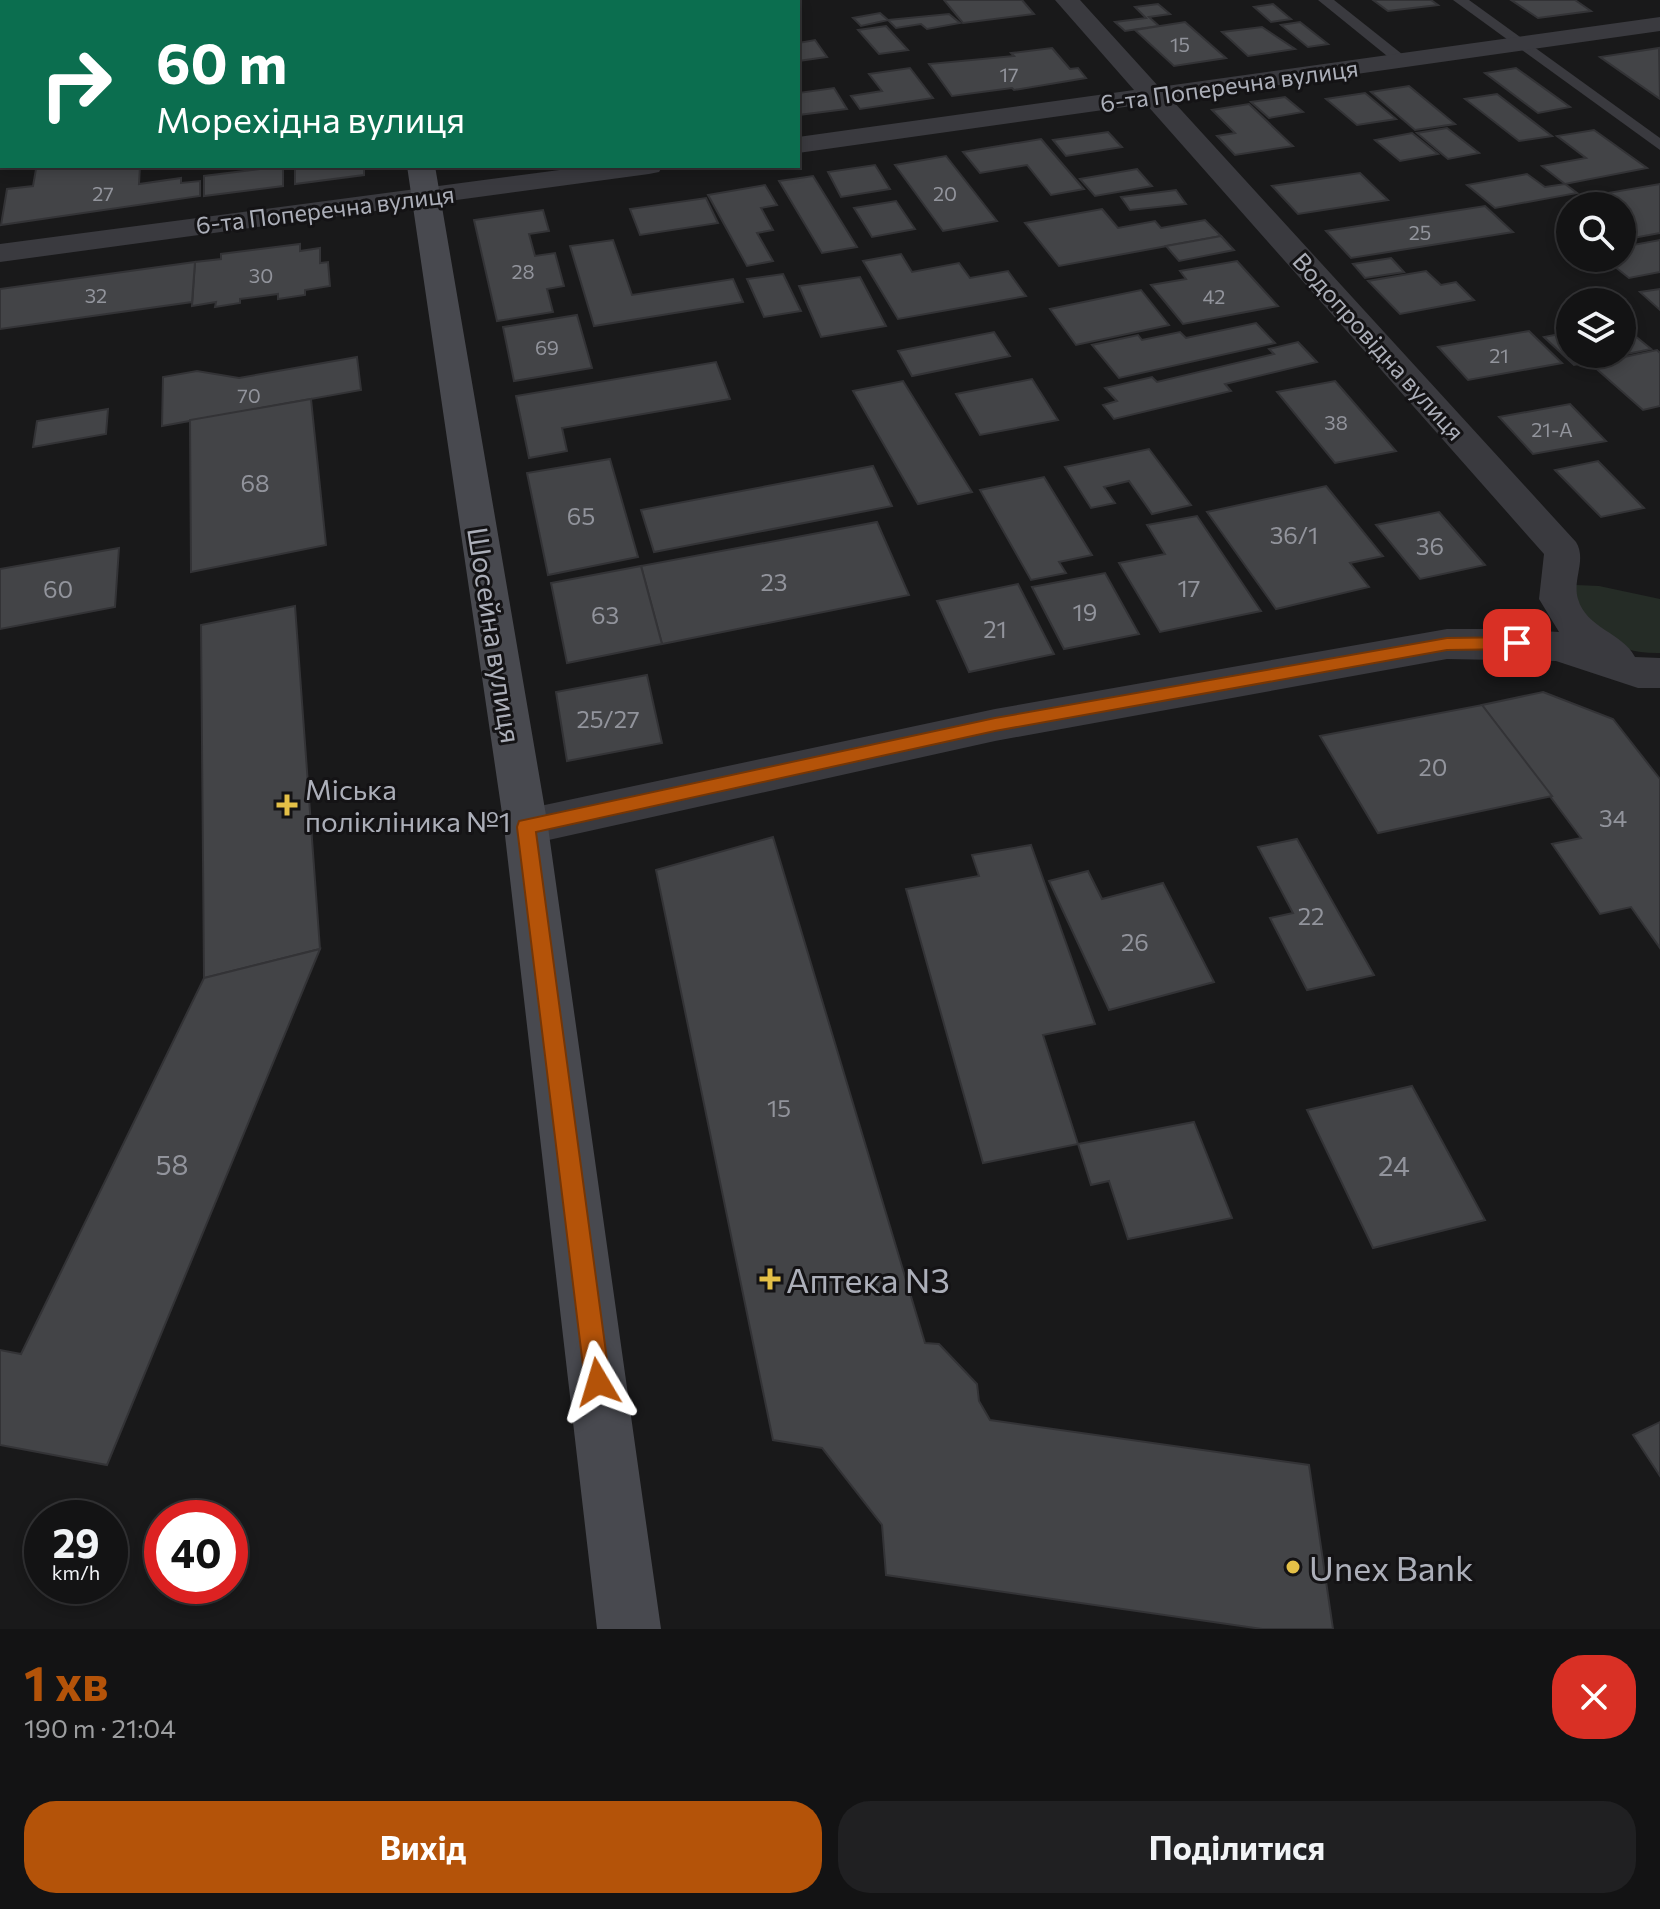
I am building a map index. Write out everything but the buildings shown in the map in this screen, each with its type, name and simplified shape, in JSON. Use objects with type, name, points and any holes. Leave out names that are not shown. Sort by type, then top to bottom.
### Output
[{"type":"street","name":"Водопровідна вулиця","points":[[1067,0],[1563,551],[1558,599],[1580,634],[1655,681]]},
{"type":"street","name":"6-та Поперечна вулиця","points":[[800,145],[1660,24]]},
{"type":"street","name":"6-та Поперечна вулиця","points":[[0,253],[423,180],[479,190],[635,168]]},
{"type":"street","name":"Шосейна вулиця","points":[[423,180],[526,827],[629,1629]]},
{"type":"street","points":[[526,827],[995,725],[1447,644],[1517,643],[1573,650],[1655,681]]},
{"type":"lane","points":[[1325,0],[1402,61]]},
{"type":"lane","points":[[1460,0],[1660,145]]},
{"type":"shaded area","points":[[1576,585],[1599,586],[1660,599],[1660,653],[1629,650],[1607,639],[1569,598]]},
{"type":"place","name":"Міська полікліника №1","points":[[287,805]]},
{"type":"place","name":"Аптека N3","points":[[770,1279]]},
{"type":"place","name":"Unex Bank","points":[[1293,1567]]},
{"type":"route","points":[[598,1382],[526,827],[995,725],[1447,644],[1517,643]]}]
